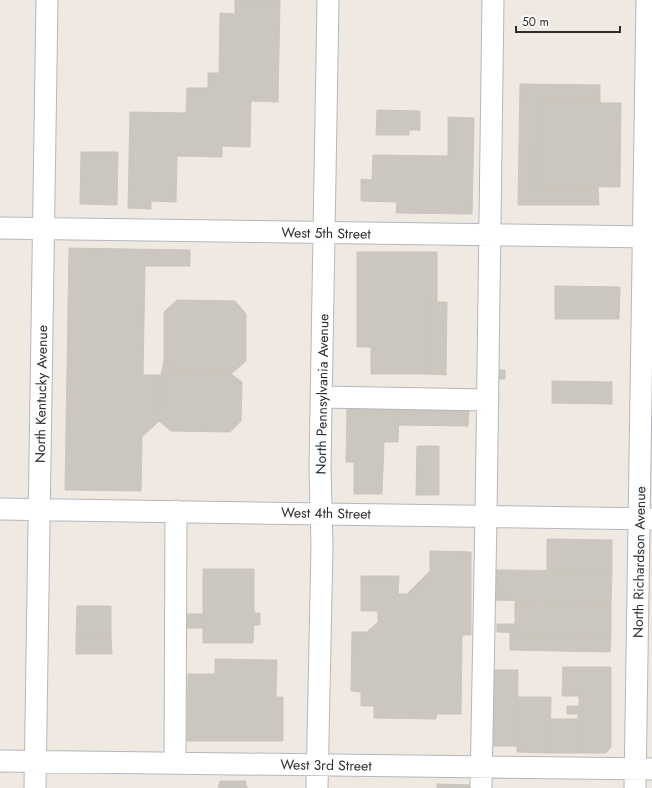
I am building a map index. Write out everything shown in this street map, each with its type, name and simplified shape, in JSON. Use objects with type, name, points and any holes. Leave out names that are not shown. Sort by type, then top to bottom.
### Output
[{"type":"street","name":"North Kentucky Avenue","points":[[35,788],[46,0]]},
{"type":"street","name":"North Pennsylvania Avenue","points":[[317,788],[321,513],[320,468],[328,0]]},
{"type":"street","points":[[481,788],[493,0]]},
{"type":"street","name":"North Richardson Avenue","points":[[641,775],[646,519],[648,237],[647,0]]},
{"type":"street","name":"West 5th Street","points":[[0,228],[648,237]]},
{"type":"street","points":[[322,397],[488,400]]},
{"type":"street","name":"West 4th Street","points":[[0,509],[646,519]]},
{"type":"street","points":[[175,763],[176,511]]},
{"type":"street","name":"West 3rd Street","points":[[0,761],[481,767],[641,775]]},
{"type":"building","points":[[235,0],[280,0],[278,102],[251,101],[250,147],[222,146],[222,157],[177,156],[176,202],[151,201],[151,209],[128,208],[130,112],[186,113],[187,88],[208,88],[208,73],[219,73],[220,13],[235,14]]},
{"type":"building","points":[[520,84],[600,85],[600,103],[537,102],[536,186],[598,187],[599,205],[518,205]]},
{"type":"building","points":[[537,102],[621,103],[620,187],[536,186]]},
{"type":"building","points":[[377,110],[420,111],[420,130],[409,130],[409,135],[376,135]]},
{"type":"building","points":[[448,117],[474,118],[472,214],[396,213],[397,202],[361,201],[361,179],[372,180],[373,155],[448,156]]},
{"type":"building","points":[[81,152],[118,152],[117,205],[80,204]]},
{"type":"building","points":[[69,248],[190,250],[190,266],[145,266],[143,375],[161,375],[159,421],[142,437],[141,491],[65,490]]},
{"type":"building","points":[[357,252],[437,252],[437,302],[429,302],[428,374],[371,374],[371,347],[357,347]]},
{"type":"building","points":[[555,286],[620,287],[619,319],[555,319]]},
{"type":"building","points":[[177,300],[235,301],[246,314],[246,361],[231,374],[176,373],[164,360],[164,312]]},
{"type":"building","points":[[429,302],[447,302],[446,375],[428,374]]},
{"type":"building","points":[[164,360],[176,373],[231,374],[242,382],[241,421],[230,432],[171,431],[159,421],[160,381]]},
{"type":"building","points":[[496,370],[505,370],[505,379],[496,379]]},
{"type":"building","points":[[552,381],[612,382],[612,404],[552,403]]},
{"type":"building","points":[[347,408],[399,410],[398,442],[384,442],[382,494],[354,494],[354,462],[346,462]]},
{"type":"building","points":[[399,410],[469,411],[468,426],[398,425]]},
{"type":"building","points":[[417,446],[439,446],[439,495],[416,495]]},
{"type":"building","points":[[547,539],[612,540],[612,571],[547,571]]},
{"type":"building","points":[[430,551],[471,552],[471,635],[462,635],[461,714],[437,714],[436,719],[374,718],[374,706],[361,706],[361,692],[351,691],[352,632],[367,632],[378,622],[378,611],[361,611],[361,576],[399,576],[398,594],[407,594],[430,571]]},
{"type":"building","points":[[203,569],[254,569],[254,613],[260,613],[260,625],[254,625],[253,643],[203,643]]},
{"type":"building","points":[[493,570],[612,571],[611,602],[492,600]]},
{"type":"building","points":[[515,601],[611,602],[611,635],[497,632],[497,624],[515,624]]},
{"type":"building","points":[[77,606],[111,606],[111,639],[76,639]]},
{"type":"building","points":[[184,614],[203,614],[203,628],[184,628]]},
{"type":"building","points":[[510,632],[611,635],[610,652],[510,650]]},
{"type":"building","points":[[76,639],[111,639],[112,654],[76,654]]},
{"type":"building","points":[[215,659],[277,660],[276,697],[283,697],[283,741],[187,741],[188,674],[215,674]]},
{"type":"building","points":[[563,667],[611,667],[611,747],[606,753],[578,753],[578,714],[567,714],[567,706],[579,706],[579,696],[562,696]]},
{"type":"building","points":[[493,670],[518,670],[517,746],[492,746]]},
{"type":"building","points":[[517,697],[551,697],[550,753],[517,752]]},
{"type":"building","points":[[551,719],[578,719],[578,753],[550,753]]},
{"type":"building","points":[[220,781],[246,781],[248,788],[218,788]]},
{"type":"building","points":[[437,784],[471,785],[471,788],[437,788]]}]
